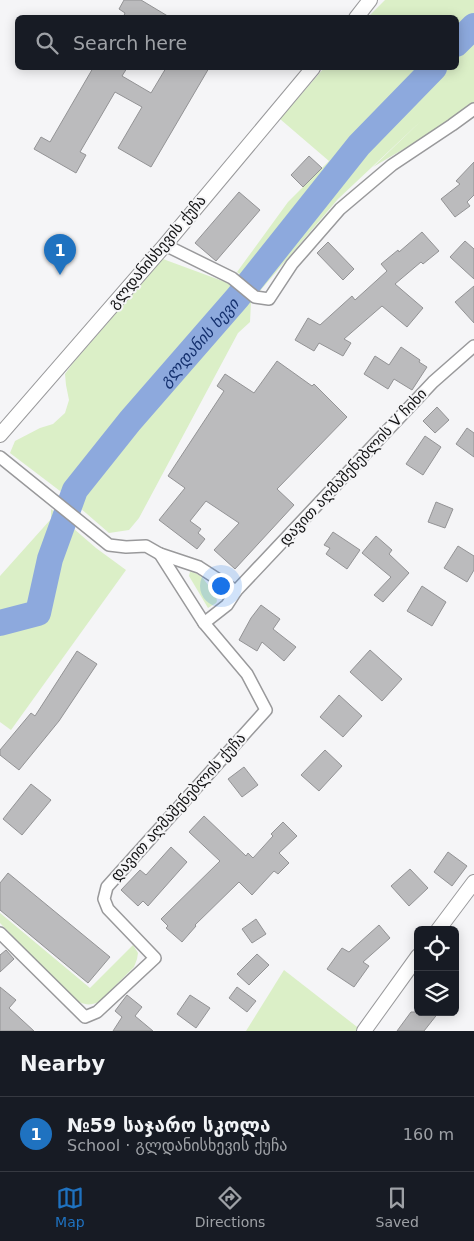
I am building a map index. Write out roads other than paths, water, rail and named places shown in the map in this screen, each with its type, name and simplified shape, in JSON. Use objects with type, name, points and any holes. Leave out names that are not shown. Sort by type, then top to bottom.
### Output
[{"type":"street","points":[[358,15],[370,0]]},
{"type":"street","name":"გლდანისხევის ქუჩა","points":[[0,435],[165,245],[311,70]]},
{"type":"street","points":[[165,245],[232,278],[255,296],[269,299],[292,264],[340,210],[392,165],[474,109]]},
{"type":"street","name":"დავით აღმაშენებლის V ჩიხი","points":[[204,623],[227,606],[236,591],[433,382],[474,346]]},
{"type":"street","points":[[0,457],[109,544],[126,547],[146,546],[160,554],[199,567],[236,591]]},
{"type":"street","name":"დავით აღმაშენებლის ქუჩა","points":[[0,933],[84,1017],[97,1012],[155,958],[108,909],[104,899],[107,886],[266,710],[248,674],[204,623],[160,554]]},
{"type":"street","points":[[441,926],[474,882]]},
{"type":"street","points":[[364,1031],[414,962]]},
{"type":"waterway","name":"გლდანის ხევი","points":[[459,41],[474,26]]},
{"type":"waterway","name":"გლდანის ხევი","points":[[0,623],[38,613],[50,559],[75,490],[130,421],[238,297],[359,145],[432,70]]},
{"type":"place","name":"№59 საჯარო სკოლა","points":[[60,275]]}]
